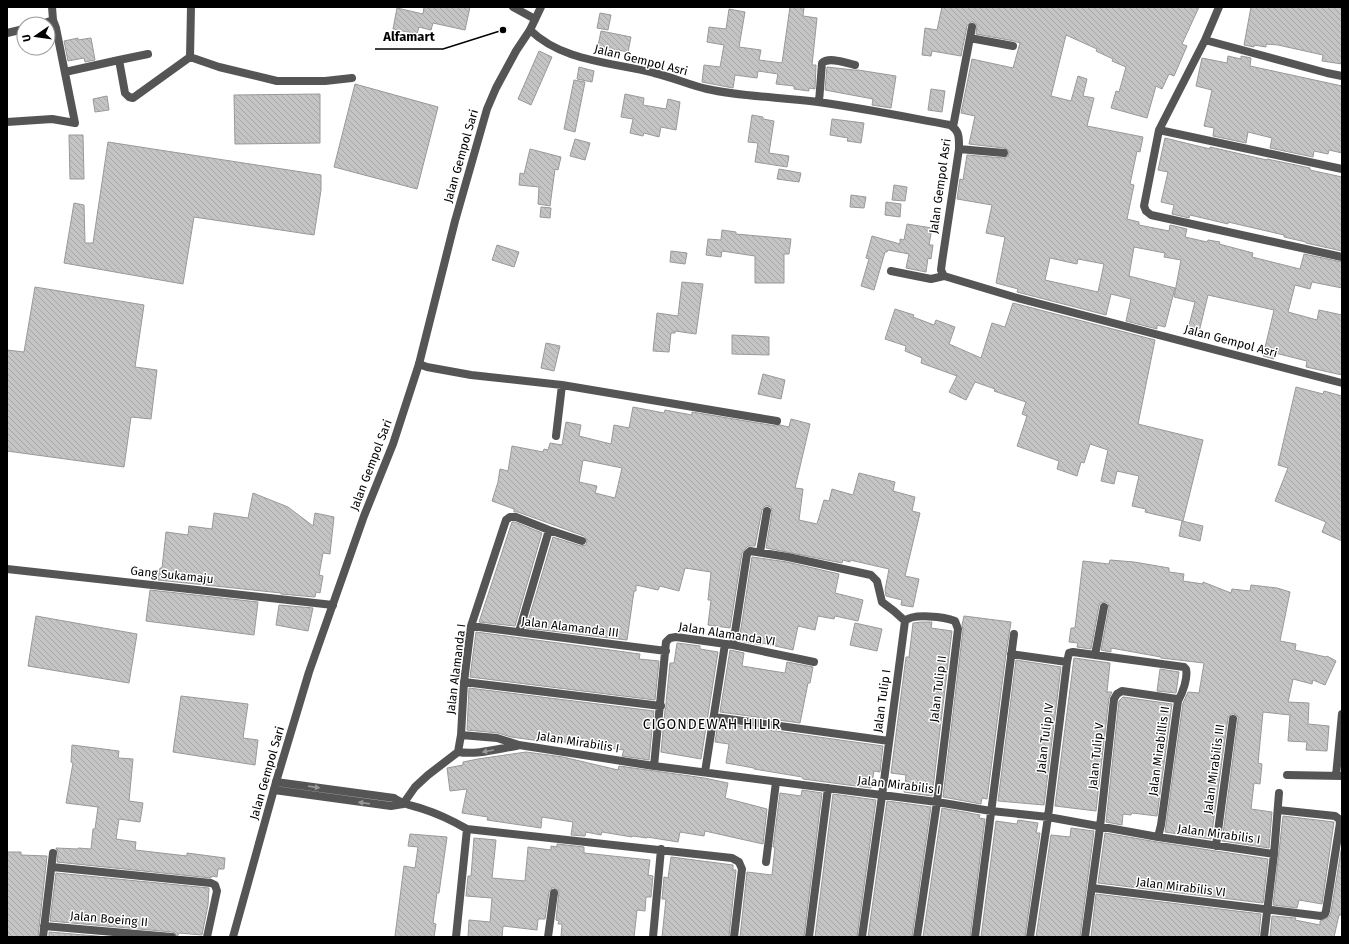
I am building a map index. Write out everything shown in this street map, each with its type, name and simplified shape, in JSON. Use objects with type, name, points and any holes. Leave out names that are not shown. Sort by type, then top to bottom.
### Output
[{"type":"street","points":[[190,57],[191,7]]},
{"type":"street","points":[[513,7],[534,18]]},
{"type":"street","name":"Jalan Gempol Sari","points":[[233,937],[276,782],[310,668],[334,605],[364,516],[393,444],[419,364],[463,194],[487,109],[496,88],[516,51],[530,30],[534,18],[541,7]]},
{"type":"street","points":[[1219,7],[1205,40],[1159,130],[1144,206],[1146,211],[1151,215],[1342,257]]},
{"type":"street","points":[[953,127],[972,27]]},
{"type":"street","points":[[7,122],[52,119],[75,123],[56,28]]},
{"type":"street","name":"Jalan Gempol Asri","points":[[530,30],[537,37],[551,46],[580,57],[655,73],[706,89],[818,102],[950,125],[960,134],[941,270],[944,276],[1014,297],[1342,383]]},
{"type":"street","points":[[970,38],[1013,46]]},
{"type":"street","points":[[1205,40],[1342,76]]},
{"type":"street","points":[[65,72],[148,54]]},
{"type":"street","points":[[119,60],[125,93],[129,97],[133,98],[190,57]]},
{"type":"street","points":[[190,57],[219,67],[277,81],[325,81],[352,78]]},
{"type":"street","points":[[818,102],[822,63],[825,60],[855,65]]},
{"type":"street","points":[[1159,130],[1342,169]]},
{"type":"street","points":[[959,149],[1004,153]]},
{"type":"street","points":[[891,271],[931,279],[944,276]]},
{"type":"street","points":[[419,364],[427,367],[471,375],[562,385],[777,421]]},
{"type":"street","points":[[556,436],[562,385]]},
{"type":"street","points":[[760,552],[767,511]]},
{"type":"street","name":"Jalan Alamanda I","points":[[458,752],[461,735],[464,682],[472,626],[506,520],[510,517],[516,517],[549,530]]},
{"type":"street","points":[[519,632],[549,530],[582,541]]},
{"type":"street","points":[[705,772],[714,717],[748,552],[760,552],[788,557],[871,575],[877,581],[882,602],[904,621]]},
{"type":"street","name":"Gang Sukamaju","points":[[7,569],[334,605]]},
{"type":"street","points":[[1096,655],[1104,606]]},
{"type":"street","name":"Jalan Tulip II","points":[[904,621],[915,616],[949,618],[955,621],[958,629],[937,802],[917,937]]},
{"type":"street","name":"Jalan Tulip I","points":[[862,937],[882,796],[904,621]]},
{"type":"street","name":"Jalan Alamanda III","points":[[472,626],[666,652]]},
{"type":"street","points":[[974,937],[1014,634]]},
{"type":"street","name":"Jalan Alamanda VI","points":[[654,766],[666,642],[670,638],[676,637],[729,644],[814,662]]},
{"type":"street","points":[[1011,654],[1066,662],[1069,654],[1071,653],[1184,667],[1186,674],[1178,701]]},
{"type":"street","name":"Jalan Tulip IV","points":[[1030,937],[1048,817],[1066,662]]},
{"type":"street","points":[[464,682],[661,706]]},
{"type":"street","name":"Jalan Mirabillis II","points":[[1122,691],[1177,699],[1178,701],[1161,825],[1158,837]]},
{"type":"street","name":"Jalan Tulip V","points":[[1084,937],[1100,827],[1114,699],[1117,694],[1122,691]]},
{"type":"street","points":[[1287,775],[1339,776],[1342,714]]},
{"type":"street","points":[[714,717],[889,741]]},
{"type":"street","name":"Jalan Mirabilis III","points":[[1216,846],[1233,719]]},
{"type":"street","name":"Jalan Mirabilis I","points":[[461,735],[497,738],[519,746],[654,766],[1048,817],[1158,837],[1274,854]]},
{"type":"street","name":"Jalan Mirabilis I","points":[[458,752],[468,753],[519,746]]},
{"type":"street","points":[[274,790],[391,806],[403,804],[420,783],[458,752]]},
{"type":"street","points":[[276,782],[394,798],[403,804],[445,817],[467,828],[732,858],[739,862],[742,869],[734,937]]},
{"type":"street","points":[[766,862],[776,782]]},
{"type":"street","points":[[809,937],[828,788]]},
{"type":"street","points":[[1264,937],[1274,854],[1279,793]]},
{"type":"street","name":"Jalan Mirabilis VI","points":[[1092,888],[1321,916],[1325,914],[1326,911],[1340,823],[1339,819],[1335,816],[1278,810]]},
{"type":"street","points":[[456,937],[467,828]]},
{"type":"street","points":[[653,937],[661,849]]},
{"type":"street","points":[[43,937],[53,853]]},
{"type":"street","points":[[52,867],[211,883],[215,885],[217,891],[207,937]]},
{"type":"street","points":[[548,937],[554,893]]},
{"type":"street","name":"Jalan Boeing II","points":[[44,926],[172,937]]},
{"type":"building","points":[[424,7],[470,7],[465,30],[433,23],[431,30],[419,27],[417,34],[393,29],[397,8],[423,14]]},
{"type":"building","points":[[790,7],[804,7],[803,16],[817,18],[812,65],[816,65],[815,89],[809,88],[809,91],[794,89],[794,86],[776,84],[778,74],[758,71],[757,78],[735,75],[733,88],[702,82],[704,65],[720,67],[724,45],[707,42],[709,27],[726,29],[729,9],[745,12],[739,47],[761,50],[759,60],[782,63]]},
{"type":"building","points":[[942,7],[1199,7],[1182,44],[1187,46],[1174,76],[1169,74],[1162,89],[1156,86],[1147,118],[1111,108],[1116,91],[1119,92],[1126,67],[1112,61],[1113,59],[1096,51],[1097,49],[1066,35],[1051,96],[1071,101],[1078,76],[1087,79],[1083,96],[1094,98],[1087,126],[1143,137],[1140,152],[1137,151],[1130,184],[1134,185],[1127,219],[1139,222],[1139,225],[1169,231],[1170,225],[1187,229],[1185,237],[1207,242],[1208,240],[1220,242],[1219,244],[1253,253],[1252,257],[1300,269],[1304,254],[1342,262],[1342,288],[1312,282],[1310,289],[1295,285],[1288,312],[1317,320],[1319,310],[1342,315],[1342,375],[1306,367],[1307,361],[1275,353],[1274,359],[1263,356],[1274,310],[1208,295],[1198,336],[1187,333],[1195,302],[1174,297],[1181,260],[1164,257],[1165,253],[1134,247],[1129,276],[1175,288],[1165,327],[1157,325],[1157,329],[1126,321],[1131,299],[1111,294],[1106,315],[1017,292],[1018,289],[996,283],[1005,237],[986,233],[992,205],[957,199],[960,179],[963,180],[967,155],[1004,158],[1008,156],[1009,151],[1004,148],[969,144],[975,116],[961,113],[972,59],[1013,68],[1020,43],[976,34],[977,25],[971,22],[967,26],[961,56],[932,51],[931,56],[922,55],[925,28],[937,30]],"holes":[[[1050,258],[1077,264],[1078,259],[1104,264],[1098,292],[1045,280]]]},
{"type":"building","points":[[1251,7],[1342,7],[1342,64],[1322,61],[1323,55],[1278,45],[1266,44],[1266,47],[1254,45],[1254,47],[1244,45]]},
{"type":"building","points":[[600,13],[611,15],[608,30],[597,28]]},
{"type":"building","points":[[601,31],[631,37],[628,52],[598,46]]},
{"type":"building","points":[[78,38],[78,40],[91,38],[95,60],[85,62],[84,58],[68,61],[64,41]]},
{"type":"building","points":[[539,51],[552,57],[531,105],[518,99]]},
{"type":"building","points":[[1228,56],[1241,59],[1241,56],[1251,58],[1250,66],[1342,86],[1342,153],[1329,150],[1328,154],[1314,151],[1313,157],[1270,148],[1272,138],[1248,132],[1246,143],[1213,136],[1214,128],[1204,126],[1212,90],[1196,86],[1202,58],[1227,63]]},
{"type":"building","points":[[579,67],[594,71],[592,82],[577,79]]},
{"type":"building","points":[[827,67],[896,76],[891,108],[872,105],[873,99],[825,90]]},
{"type":"building","points":[[574,80],[585,82],[575,132],[564,129]]},
{"type":"building","points":[[355,84],[438,107],[417,189],[334,167]]},
{"type":"building","points":[[931,89],[945,91],[942,112],[928,110]]},
{"type":"building","points":[[320,94],[320,143],[235,144],[234,95]]},
{"type":"building","points":[[625,94],[644,98],[643,105],[666,109],[668,99],[680,102],[676,130],[661,127],[659,137],[644,133],[643,136],[630,133],[633,119],[621,117]]},
{"type":"building","points":[[107,96],[109,110],[95,112],[93,99]]},
{"type":"building","points":[[752,115],[774,121],[769,153],[789,156],[787,167],[755,162],[758,143],[748,142]]},
{"type":"building","points":[[832,119],[864,123],[861,143],[847,141],[848,138],[830,135]]},
{"type":"building","points":[[69,135],[83,135],[84,179],[70,179]]},
{"type":"building","points":[[1165,138],[1210,149],[1210,147],[1310,168],[1310,170],[1342,177],[1342,251],[1284,237],[1284,235],[1228,222],[1228,224],[1190,215],[1189,218],[1172,214],[1174,205],[1161,202],[1168,172],[1158,170]]},
{"type":"building","points":[[575,139],[590,143],[585,160],[570,156]]},
{"type":"building","points":[[108,142],[321,175],[321,190],[314,235],[194,217],[183,284],[64,263],[74,203],[84,205],[85,243],[93,243]]},
{"type":"building","points":[[530,149],[561,157],[558,170],[555,169],[550,206],[538,204],[539,187],[519,185],[520,173],[524,174]]},
{"type":"building","points":[[779,169],[801,173],[799,182],[777,179]]},
{"type":"building","points":[[894,185],[907,187],[905,201],[892,200]]},
{"type":"building","points":[[851,195],[866,197],[864,208],[850,207]]},
{"type":"building","points":[[886,202],[901,204],[900,217],[885,215]]},
{"type":"building","points":[[541,207],[551,208],[550,218],[540,217]]},
{"type":"building","points":[[907,224],[932,228],[929,245],[933,245],[931,259],[928,258],[926,272],[906,268],[909,254],[888,250],[885,252],[874,290],[861,286],[869,259],[866,258],[872,236],[900,244],[900,239],[904,240]]},
{"type":"building","points":[[722,230],[736,232],[736,234],[791,239],[789,254],[784,254],[784,283],[755,283],[755,256],[722,251],[721,257],[706,255],[708,239],[721,240]]},
{"type":"building","points":[[497,245],[519,252],[514,267],[492,260]]},
{"type":"building","points":[[671,251],[687,253],[685,264],[670,262]]},
{"type":"building","points":[[682,282],[703,284],[696,334],[675,331],[675,333],[671,333],[669,352],[653,351],[657,313],[678,316]]},
{"type":"building","points":[[35,287],[144,305],[135,367],[157,370],[151,419],[131,417],[124,467],[7,451],[7,350],[24,352]]},
{"type":"building","points":[[1013,303],[1155,340],[1138,424],[1203,440],[1183,521],[1145,512],[1146,509],[1132,506],[1139,476],[1117,471],[1114,484],[1101,481],[1108,450],[1090,444],[1084,463],[1081,462],[1077,476],[1057,469],[1059,461],[1017,446],[1027,416],[1022,414],[1026,402],[994,391],[995,389],[975,382],[966,400],[949,392],[957,376],[921,363],[922,358],[905,351],[906,346],[885,339],[895,309],[914,315],[913,317],[934,325],[936,320],[955,327],[949,344],[981,358],[992,323],[1005,327]]},
{"type":"building","points":[[732,335],[769,337],[769,355],[732,354]]},
{"type":"building","points":[[546,343],[560,346],[554,371],[541,368]]},
{"type":"building","points":[[763,374],[785,380],[781,399],[758,394]]},
{"type":"building","points":[[1296,387],[1323,394],[1324,391],[1342,396],[1342,541],[1322,532],[1326,522],[1275,501],[1288,468],[1278,465]]},
{"type":"building","points":[[633,407],[664,413],[665,410],[692,415],[692,412],[776,426],[780,425],[789,427],[791,419],[810,424],[795,488],[803,489],[799,520],[817,524],[824,500],[829,501],[832,489],[853,495],[859,473],[895,482],[893,491],[915,497],[912,511],[920,513],[905,576],[919,579],[913,607],[901,605],[902,600],[886,596],[885,590],[889,569],[850,560],[850,562],[843,560],[842,563],[766,548],[772,512],[771,507],[765,506],[762,510],[755,546],[748,546],[742,553],[730,628],[708,625],[711,600],[708,600],[711,572],[685,568],[679,591],[660,586],[658,590],[636,585],[627,640],[526,628],[553,537],[581,546],[586,545],[587,540],[584,536],[518,512],[514,512],[514,509],[492,501],[498,482],[500,469],[508,471],[512,446],[543,452],[544,449],[548,450],[550,443],[562,445],[566,422],[581,425],[579,436],[611,444],[614,425],[629,428]],"holes":[[[583,460],[622,468],[615,498],[595,493],[597,486],[579,482]]]},
{"type":"building","points":[[253,493],[288,507],[313,526],[315,513],[334,517],[330,554],[323,553],[319,575],[323,576],[320,593],[316,592],[315,597],[158,580],[160,568],[162,568],[166,532],[188,535],[189,526],[212,529],[214,513],[248,518]]},
{"type":"building","points":[[1182,521],[1203,526],[1200,541],[1179,536]]},
{"type":"building","points":[[512,522],[542,533],[515,626],[479,622]]},
{"type":"building","points":[[752,557],[787,562],[839,574],[835,593],[863,600],[858,621],[835,616],[834,619],[818,616],[815,630],[798,626],[793,650],[762,643],[762,645],[739,641]]},
{"type":"building","points":[[1110,560],[1134,562],[1169,568],[1169,572],[1184,574],[1183,581],[1203,584],[1203,582],[1231,593],[1232,589],[1250,591],[1251,585],[1277,588],[1290,592],[1280,641],[1296,644],[1295,650],[1327,656],[1336,661],[1325,685],[1313,680],[1312,684],[1293,679],[1288,702],[1309,703],[1308,724],[1329,726],[1327,751],[1306,750],[1307,742],[1288,741],[1290,715],[1263,712],[1258,763],[1262,764],[1260,784],[1254,783],[1251,809],[1272,812],[1269,848],[1222,841],[1238,720],[1238,717],[1234,714],[1231,714],[1228,718],[1211,839],[1165,832],[1183,703],[1188,692],[1199,693],[1204,663],[1161,658],[1111,648],[1111,652],[1101,650],[1109,608],[1108,603],[1105,602],[1100,603],[1099,606],[1091,649],[1077,647],[1078,643],[1069,642],[1071,628],[1075,628],[1083,561],[1109,564]]},
{"type":"building","points":[[150,590],[258,602],[254,635],[146,621]]},
{"type":"building","points":[[279,605],[313,608],[308,631],[276,625]]},
{"type":"building","points":[[36,616],[137,634],[129,683],[28,666]]},
{"type":"building","points":[[964,616],[1011,622],[987,799],[982,798],[981,804],[943,797]]},
{"type":"building","points":[[932,622],[931,628],[952,631],[932,796],[904,792],[906,775],[891,773],[906,657],[909,657],[913,623]]},
{"type":"building","points":[[855,623],[882,629],[877,651],[850,645]]},
{"type":"building","points":[[476,632],[640,654],[639,659],[659,661],[655,700],[470,677]]},
{"type":"building","points":[[677,643],[700,646],[700,649],[718,652],[701,759],[661,752],[670,663],[674,663]]},
{"type":"building","points":[[730,650],[744,653],[742,666],[785,673],[787,662],[813,667],[810,683],[808,683],[800,723],[720,712]]},
{"type":"building","points":[[1074,658],[1110,663],[1107,692],[1112,692],[1109,698],[1096,811],[1055,806]]},
{"type":"building","points":[[1016,660],[1061,667],[1044,805],[998,801]]},
{"type":"building","points":[[1160,669],[1179,672],[1176,693],[1157,691]]},
{"type":"building","points":[[469,688],[654,711],[649,760],[622,756],[624,750],[542,739],[541,741],[511,737],[498,733],[467,730]]},
{"type":"building","points":[[181,696],[248,704],[243,738],[258,740],[255,765],[173,752]]},
{"type":"building","points":[[1123,697],[1172,704],[1157,816],[1132,813],[1131,815],[1123,814],[1122,825],[1106,822],[1119,701]]},
{"type":"building","points":[[718,723],[883,746],[880,772],[874,771],[871,788],[803,779],[802,777],[726,763],[729,744],[715,742]]},
{"type":"building","points":[[72,745],[119,751],[118,758],[133,759],[129,801],[143,803],[140,822],[119,819],[116,839],[136,842],[135,850],[187,856],[187,853],[225,858],[224,869],[218,869],[217,877],[212,876],[211,878],[57,862],[58,853],[56,848],[91,849],[93,829],[95,829],[98,807],[66,803],[73,763],[71,762]]},
{"type":"building","points":[[526,752],[563,757],[618,770],[619,766],[704,778],[728,783],[725,798],[767,809],[763,844],[705,831],[704,836],[680,832],[678,842],[602,832],[601,835],[586,832],[585,836],[571,835],[573,822],[542,817],[541,828],[487,820],[488,817],[462,813],[467,789],[450,791],[447,768],[463,765],[463,762]]},
{"type":"building","points":[[802,790],[822,793],[804,937],[740,937],[747,872],[772,875],[775,847],[773,847],[780,793],[801,796]]},
{"type":"building","points":[[833,794],[876,800],[857,937],[815,937]]},
{"type":"building","points":[[887,801],[931,807],[912,937],[868,937]]},
{"type":"building","points":[[942,808],[980,815],[979,818],[985,819],[970,937],[923,937]]},
{"type":"building","points":[[1283,816],[1334,822],[1322,904],[1299,900],[1297,908],[1273,905]]},
{"type":"building","points":[[1018,820],[1038,823],[1036,833],[1040,833],[1025,937],[981,937],[996,821],[1017,824]]},
{"type":"building","points":[[1071,828],[1094,831],[1080,937],[1036,937],[1051,835],[1070,837]]},
{"type":"building","points":[[1105,833],[1268,859],[1263,903],[1098,883]]},
{"type":"building","points":[[410,834],[447,837],[433,923],[436,924],[434,937],[395,937],[404,866],[415,868],[418,847],[408,846]]},
{"type":"building","points":[[474,838],[496,840],[492,878],[525,881],[528,847],[551,850],[551,846],[557,847],[557,844],[584,847],[584,853],[650,860],[648,875],[653,876],[651,897],[646,897],[645,911],[637,910],[634,937],[561,937],[562,924],[558,924],[559,921],[556,920],[559,891],[552,888],[549,892],[545,919],[538,919],[537,930],[503,926],[502,937],[468,937],[469,920],[490,922],[492,898],[466,896],[468,876],[471,876]]},
{"type":"building","points":[[1342,845],[1342,915],[1339,915],[1334,937],[1270,937],[1272,916],[1296,918],[1295,920],[1320,925],[1320,921],[1329,917]]},
{"type":"building","points":[[7,852],[21,852],[21,855],[47,856],[38,937],[7,937]]},
{"type":"building","points":[[671,857],[733,865],[733,870],[736,870],[729,937],[662,937],[666,899],[662,899],[664,877],[668,878]]},
{"type":"building","points":[[56,873],[209,888],[208,905],[202,935],[179,933],[177,937],[175,933],[172,932],[50,921]]},
{"type":"building","points":[[1096,894],[1261,914],[1259,935],[1258,937],[1091,937]]},
{"type":"building","points":[[49,932],[108,937],[49,937]]},
{"type":"place","name":"Alfamart","points":[[503,30]]},
{"type":"district","name":"CIGONDEWAH HILIR","points":[[712,724]]}]
